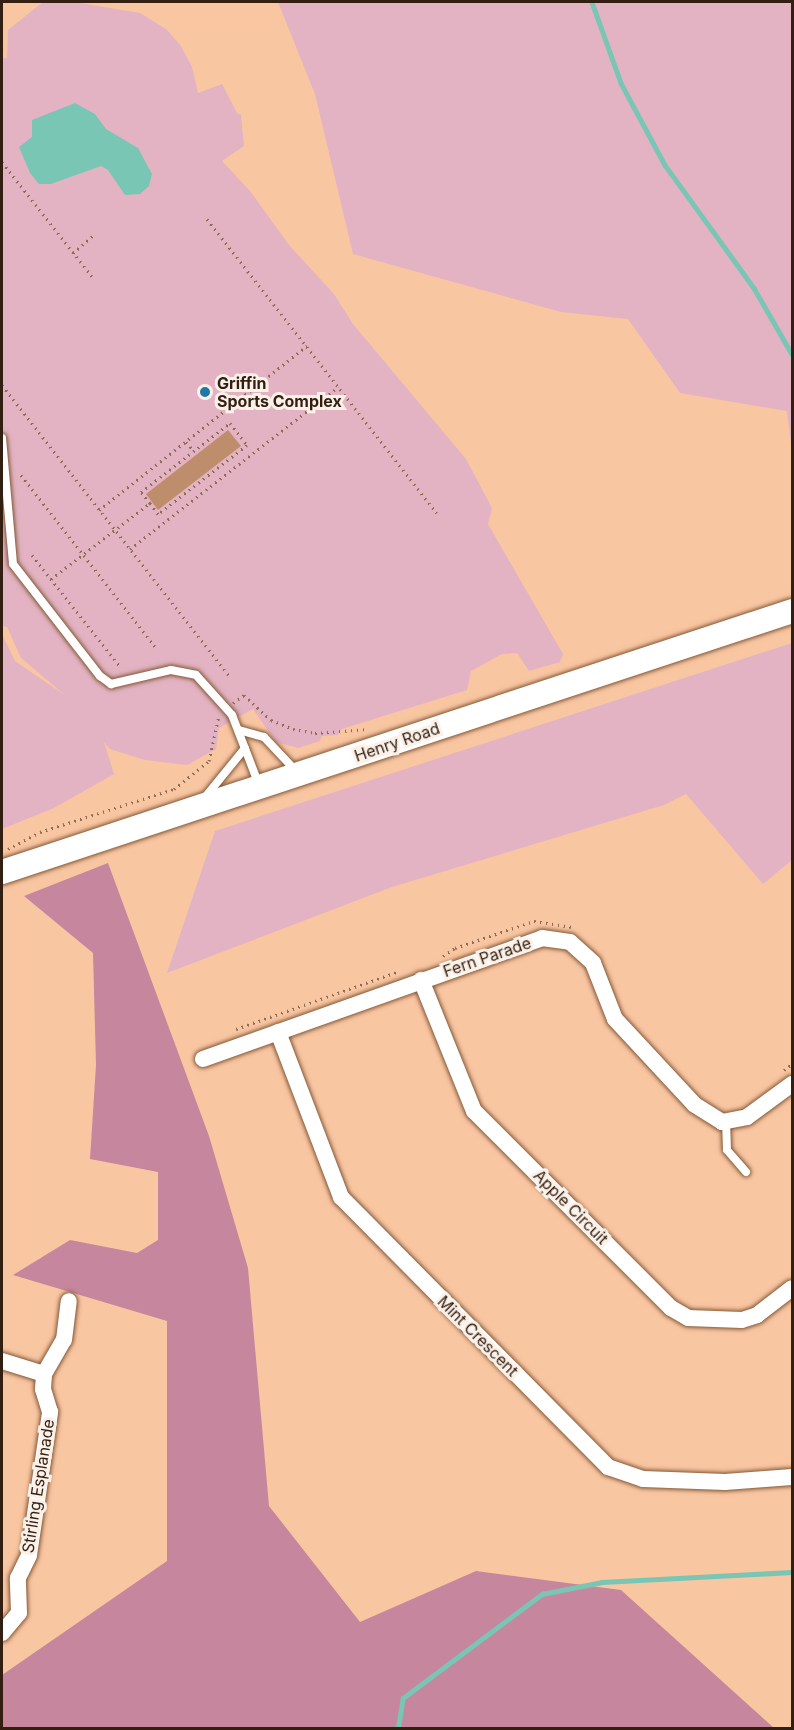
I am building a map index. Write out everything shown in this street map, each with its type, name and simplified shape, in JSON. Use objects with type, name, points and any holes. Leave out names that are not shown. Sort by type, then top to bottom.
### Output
[{"type":"main road","name":"Henry Road","points":[[2,872],[300,776],[792,611]]},
{"type":"street","name":"Fern Parade","points":[[203,1059],[278,1032],[414,976],[542,938],[570,942],[592,963],[615,1019],[694,1105],[726,1121]]},
{"type":"street","name":"Apple Circuit","points":[[414,976],[474,1111],[670,1308],[688,1318],[742,1320],[757,1315],[792,1288]]},
{"type":"street","name":"Mint Crescent","points":[[278,1032],[341,1197],[608,1467],[643,1479],[725,1482],[792,1477]]},
{"type":"street","points":[[726,1121],[747,1117],[792,1083]]},
{"type":"street","points":[[2,1361],[44,1374],[64,1340],[69,1301]]},
{"type":"street","name":"Stirling Esplanade","points":[[2,1633],[19,1613],[18,1578],[29,1555],[50,1412],[43,1389],[44,1374]]},
{"type":"lane","points":[[2,438],[13,564],[100,676],[121,684],[151,673],[184,670],[196,675],[226,707],[239,730],[260,788]]},
{"type":"lane","points":[[239,730],[264,737],[300,776]]},
{"type":"lane","points":[[196,810],[212,784],[245,748]]},
{"type":"lane","points":[[726,1121],[727,1150],[746,1172]]},
{"type":"path","points":[[2,162],[94,279]]},
{"type":"path","points":[[207,219],[437,513]]},
{"type":"path","points":[[73,253],[95,234]]},
{"type":"path","points":[[99,510],[307,346]]},
{"type":"path","points":[[2,385],[230,677]]},
{"type":"path","points":[[130,549],[338,387]]},
{"type":"path","points":[[247,445],[158,514],[141,492],[230,423],[254,453]]},
{"type":"path","points":[[186,442],[194,451]]},
{"type":"path","points":[[210,473],[217,481]]},
{"type":"path","points":[[21,475],[157,650]]},
{"type":"path","points":[[51,579],[150,503]]},
{"type":"path","points":[[32,555],[119,665]]},
{"type":"path","points":[[2,852],[40,832],[174,789],[209,761],[217,721],[226,707],[244,695],[271,720],[293,729],[315,733],[378,727]]},
{"type":"path","points":[[438,960],[455,948],[534,921],[568,924],[576,929]]},
{"type":"path","points":[[229,1032],[392,972],[414,976]]},
{"type":"path","points":[[777,1075],[792,1064]]},
{"type":"shaded area","name":"Griffin Sports Complex","points":[[43,2],[74,2],[140,13],[166,29],[181,46],[192,67],[198,93],[222,84],[237,113],[241,115],[244,146],[222,161],[250,191],[289,245],[334,294],[353,324],[466,459],[492,508],[488,524],[563,654],[560,662],[529,671],[517,653],[502,654],[471,671],[467,690],[342,729],[337,735],[322,736],[320,741],[298,748],[276,742],[253,709],[219,728],[216,749],[187,765],[145,760],[110,749],[104,742],[114,774],[54,808],[2,829],[2,634],[15,661],[66,696],[21,658],[7,627],[2,626],[2,58],[7,58],[8,30]]},
{"type":"shaded area","points":[[278,2],[792,2],[792,453],[787,411],[680,393],[628,319],[561,312],[353,254],[315,94]]},
{"type":"shaded area","points":[[792,643],[792,860],[763,884],[686,794],[664,805],[392,887],[167,973],[215,831]]},
{"type":"shaded area","points":[[108,863],[209,1136],[248,1268],[269,1506],[360,1622],[476,1571],[621,1590],[774,1728],[2,1728],[2,1675],[167,1561],[167,1321],[13,1275],[70,1240],[137,1253],[158,1240],[158,1172],[90,1159],[96,1065],[93,953],[24,896]]},
{"type":"water","points":[[75,103],[95,114],[106,129],[138,148],[152,174],[149,186],[140,194],[125,195],[108,170],[101,166],[51,184],[39,184],[30,173],[19,147],[32,137],[32,120]]},
{"type":"building","points":[[228,430],[241,446],[158,510],[146,494]]},
{"type":"waterway","points":[[592,2],[621,83],[665,165],[754,288],[792,354]]},
{"type":"waterway","points":[[398,1728],[403,1698],[542,1594],[602,1582],[792,1572]]},
{"type":"place","name":"Griffin Sports Complex","points":[[205,392]]}]
